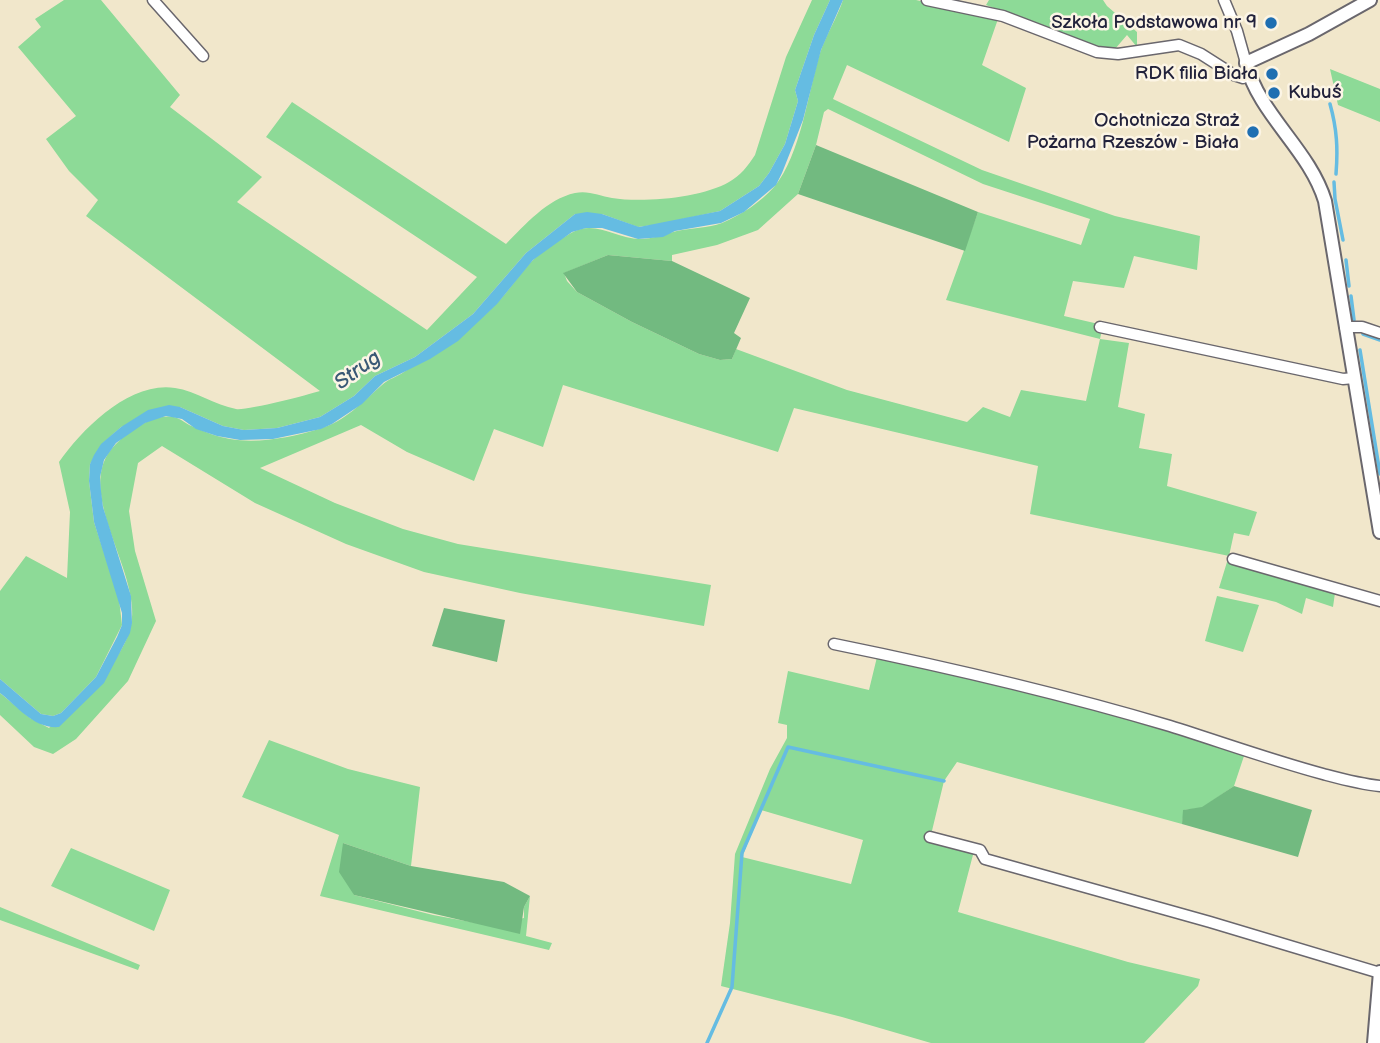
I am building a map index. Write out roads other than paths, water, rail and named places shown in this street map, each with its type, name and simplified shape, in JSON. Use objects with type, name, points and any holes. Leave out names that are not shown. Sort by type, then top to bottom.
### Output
[{"type":"street","points":[[153,0],[203,56]]},
{"type":"street","points":[[927,0],[1003,16],[1097,52],[1118,54],[1179,45],[1243,78],[1248,69],[1370,0]]},
{"type":"street","points":[[1224,0],[1248,69],[1270,111],[1309,164],[1321,188],[1380,533]]},
{"type":"street","points":[[1100,327],[1330,377],[1354,378]]},
{"type":"street","points":[[1345,327],[1362,327],[1380,333]]},
{"type":"street","points":[[1233,559],[1380,601]]},
{"type":"street","points":[[834,644],[966,671],[1058,694],[1299,768],[1380,786]]},
{"type":"street","points":[[930,837],[980,850],[985,859],[1380,973],[1374,1043]]},
{"type":"water","points":[[830,0],[843,0],[821,50],[803,120],[782,173],[776,185],[744,212],[721,223],[675,231],[663,237],[638,239],[602,228],[586,228],[572,232],[533,260],[497,304],[458,341],[430,359],[384,382],[362,404],[321,429],[273,439],[240,440],[217,436],[196,429],[182,419],[166,416],[145,423],[116,443],[104,460],[100,477],[101,491],[103,507],[131,596],[130,633],[104,683],[59,727],[50,727],[34,721],[0,693],[0,679],[41,714],[53,716],[61,713],[96,677],[117,637],[122,625],[122,613],[94,522],[89,481],[90,464],[94,455],[101,444],[121,427],[148,410],[169,405],[180,407],[223,426],[244,430],[277,428],[320,417],[354,396],[375,376],[415,357],[473,314],[526,253],[575,214],[602,214],[639,227],[720,211],[759,186],[785,144],[798,101],[795,90],[814,35]]},
{"type":"waterway","points":[[1330,104],[1336,139],[1336,174]]},
{"type":"waterway","points":[[1334,182],[1343,240]]},
{"type":"waterway","points":[[1346,260],[1349,286]]},
{"type":"waterway","points":[[1351,296],[1354,320]]},
{"type":"waterway","points":[[1363,334],[1380,340]]},
{"type":"waterway","points":[[1360,350],[1380,474]]},
{"type":"waterway","points":[[707,1043],[732,987],[742,853],[788,747],[944,781]]},
{"type":"place","name":"Szkoła Podstawowa nr 9","points":[[1271,23]]},
{"type":"place","name":"RDK filia Biała","points":[[1272,74]]},
{"type":"place","name":"Kubuś","points":[[1274,93]]},
{"type":"place","name":"Ochotnicza Straż Pożarna Rzeszów - Biała","points":[[1253,132]]},
{"type":"water label","name":"Strug","points":[[358,371]]}]
